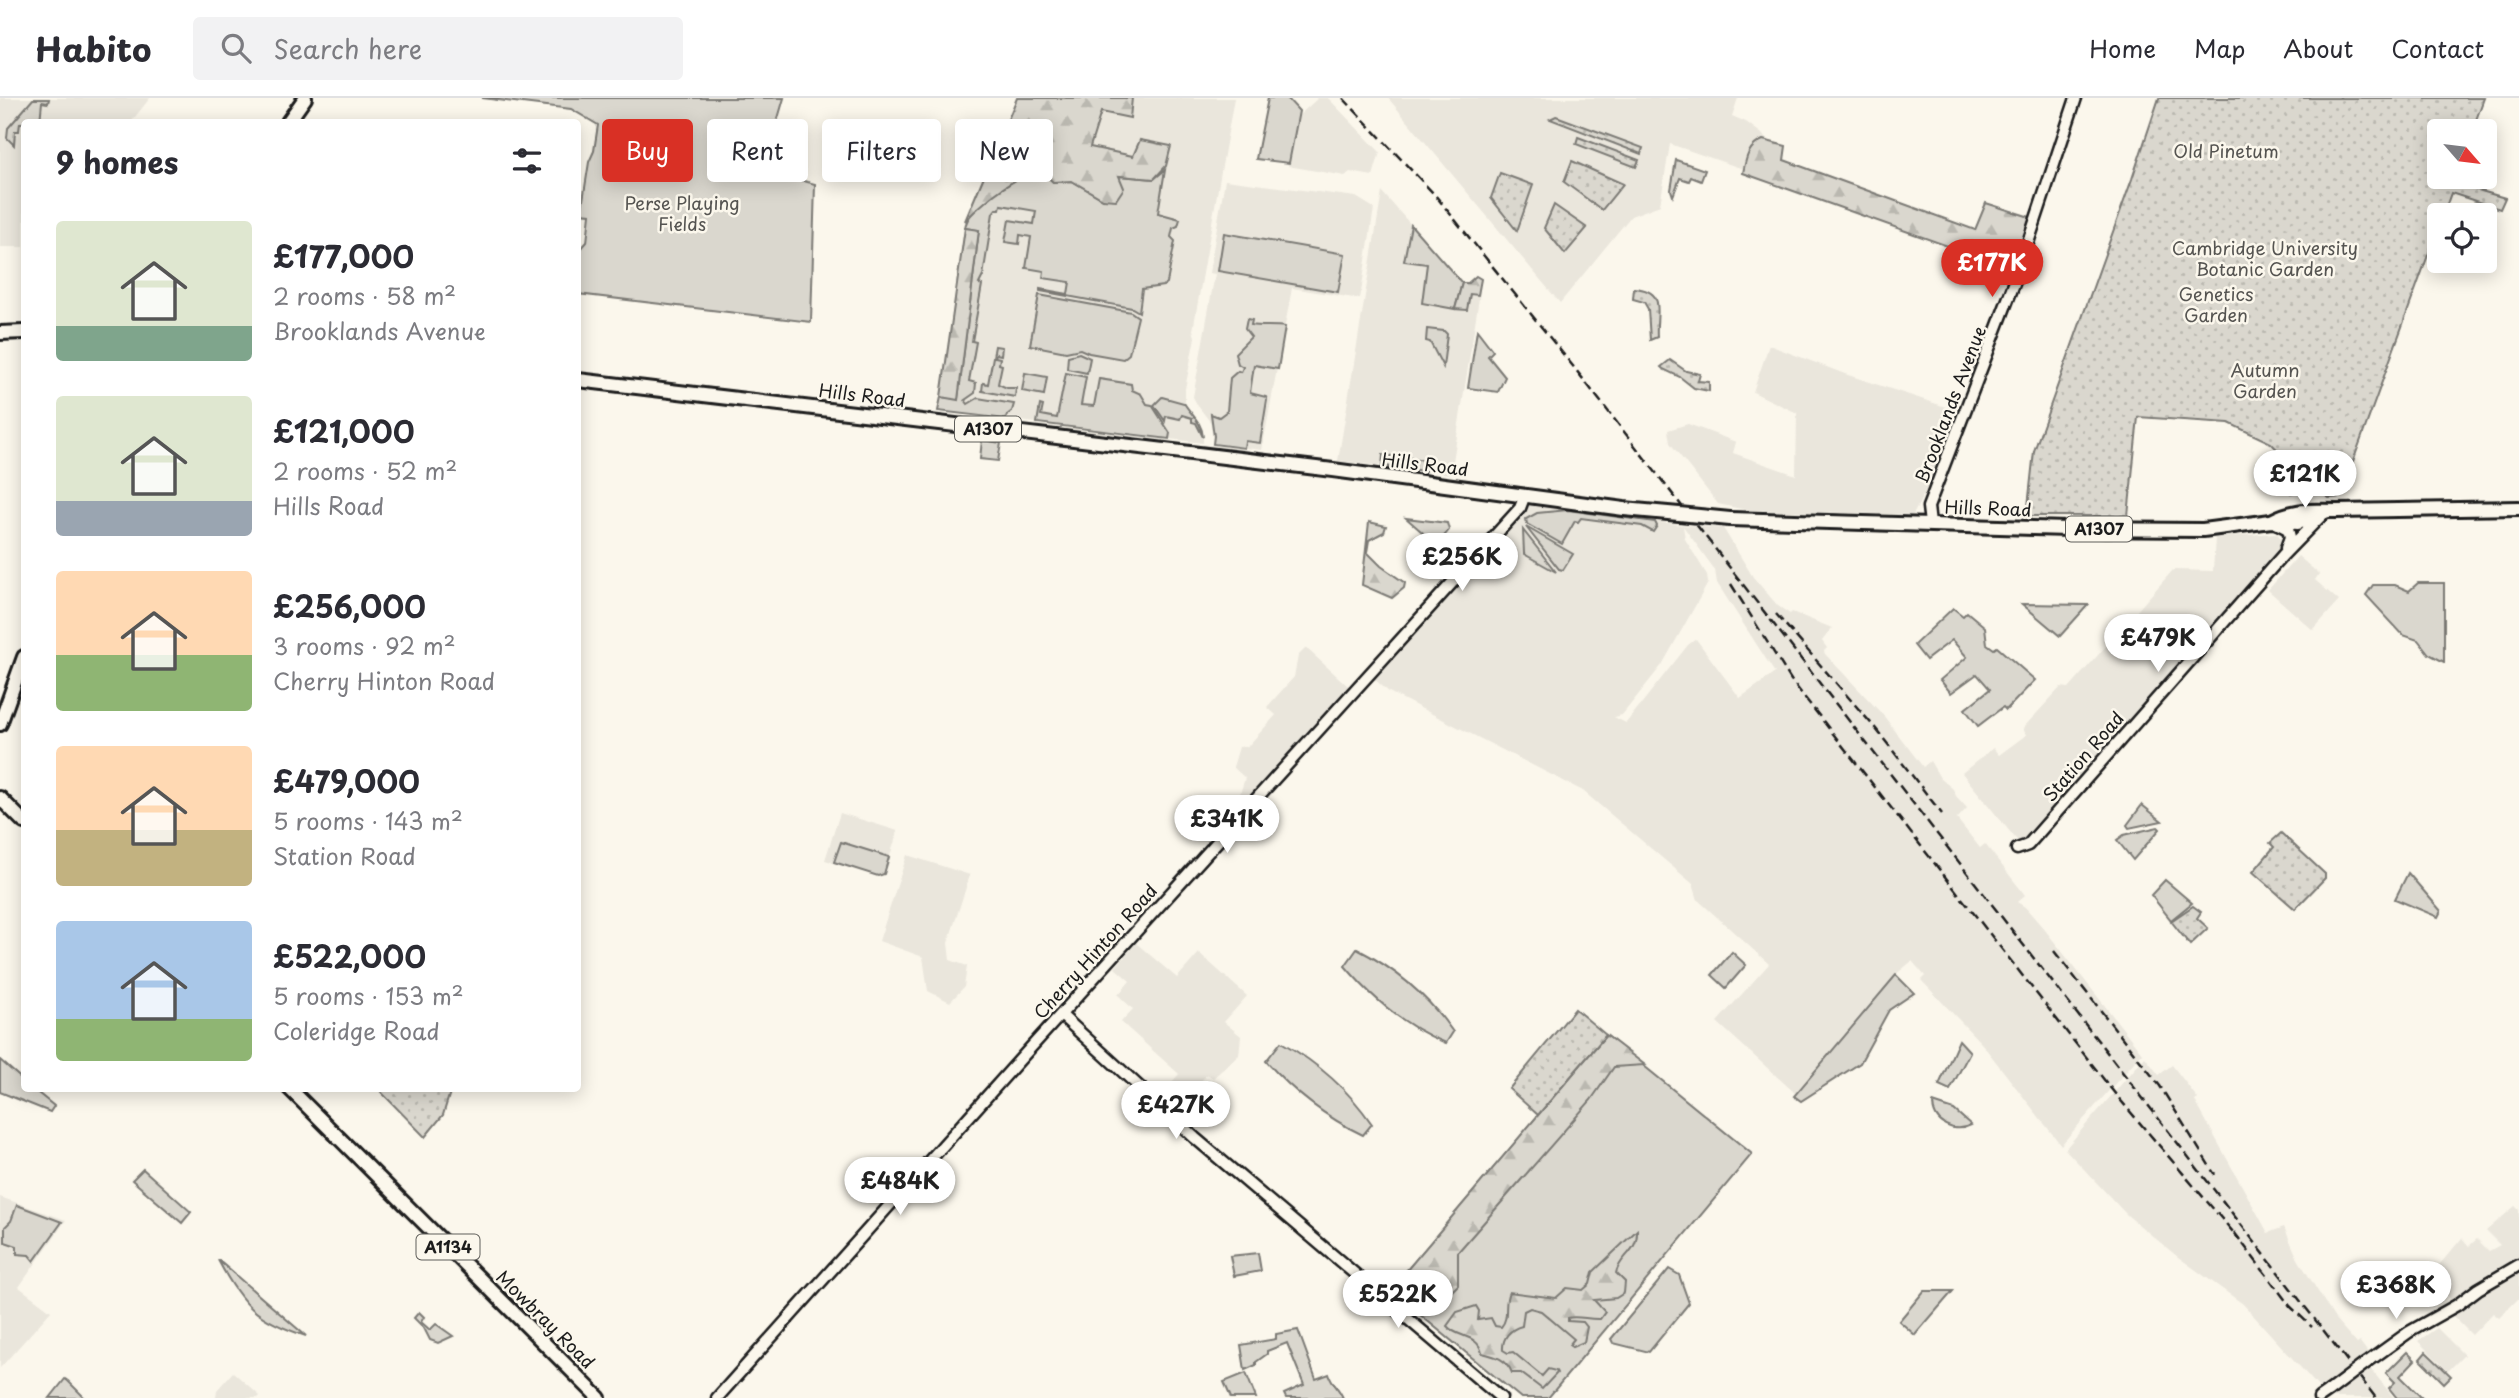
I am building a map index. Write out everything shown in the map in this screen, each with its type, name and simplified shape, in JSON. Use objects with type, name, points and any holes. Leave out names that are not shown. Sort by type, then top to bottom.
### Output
[{"type":"main road","points":[[290,119],[305,98]]},
{"type":"main road","points":[[0,333],[21,332]]},
{"type":"main road","name":"Hills Road","points":[[581,380],[1624,509],[1730,519],[2203,530],[2271,521],[2310,522],[2519,508]]},
{"type":"main road","name":"Hills Road","points":[[2271,521],[2297,511],[2310,522]]},
{"type":"main road","points":[[0,724],[21,665]]},
{"type":"main road","points":[[0,798],[21,819]]},
{"type":"main road","name":"Mowbray Road","points":[[293,1092],[599,1398]]},
{"type":"street","name":"Brooklands Avenue","points":[[1930,524],[1928,507],[2017,276],[2076,98]]},
{"type":"street","name":"Cherry Hinton Road","points":[[717,1398],[1520,508],[1525,495]]},
{"type":"street","points":[[2271,521],[2283,525],[2290,535],[2283,555]]},
{"type":"street","name":"Station Road","points":[[2017,849],[2023,848],[2034,838],[2310,522]]},
{"type":"street","points":[[1060,1015],[1195,1138],[1501,1398]]},
{"type":"street","points":[[2319,1398],[2409,1332],[2519,1265]]},
{"type":"shaded area","points":[[0,98],[150,98],[133,119],[21,119],[21,247],[0,247]]},
{"type":"shaded area","points":[[1017,98],[1234,98],[1185,389],[1185,403],[1203,429],[1203,443],[938,411],[965,221],[981,182],[1053,182],[1053,119],[1008,119]]},
{"type":"shaded area","points":[[1318,98],[1328,98],[1380,152],[1373,176],[1350,172],[1345,176],[1288,166],[1297,117]]},
{"type":"shaded area","points":[[1388,98],[1738,98],[1732,116],[1746,122],[1769,143],[1761,175],[1670,144],[1660,205],[1631,216],[1560,303]]},
{"type":"shaded area","points":[[1225,180],[1356,197],[1374,208],[1360,299],[1292,288],[1262,450],[1213,444],[1211,423],[1193,397],[1215,274],[1209,273]]},
{"type":"shaded area","points":[[1382,192],[1462,283],[1480,292],[1451,474],[1338,461]]},
{"type":"shaded area","points":[[1769,345],[1845,374],[1958,411],[1938,467],[1913,515],[1746,510],[1718,504],[1670,443],[1668,430],[1688,424],[1736,442],[1733,453],[1796,475],[1797,413],[1753,392]]},
{"type":"shaded area","points":[[1531,504],[1682,525],[1723,528],[1753,577],[1778,606],[1790,614],[1792,612],[1832,628],[1822,641],[1827,648],[1825,654],[1883,715],[1923,767],[1930,761],[1940,778],[1953,789],[1967,808],[1957,819],[1980,848],[1985,844],[2025,895],[2017,902],[2025,907],[2045,930],[2142,1053],[2061,1145],[1982,1044],[1921,980],[1925,976],[1912,961],[1895,975],[1795,1093],[1717,1022],[1769,964],[1698,900],[1693,884],[1583,791],[1389,692],[1373,678]],"holes":[[[1683,526],[1715,570],[1717,583],[1775,673],[1740,698],[1696,639],[1688,645],[1626,723],[1614,717],[1622,715],[1662,665],[1708,583],[1707,575],[1685,539]]]},
{"type":"shaded area","points":[[2277,533],[2284,543],[2020,844],[1962,773],[1993,748],[1999,755],[2026,735],[2023,728],[2061,687],[2069,688],[2173,570],[2213,571],[2215,537]]},
{"type":"shaded area","points":[[2298,556],[2319,574],[2315,580],[2339,601],[2313,630],[2268,590]]},
{"type":"shaded area","points":[[1306,648],[1358,695],[1258,803],[1239,797],[1245,778],[1233,767],[1239,747],[1248,746],[1276,715],[1267,707],[1294,677],[1298,656]]},
{"type":"shaded area","points":[[840,813],[898,831],[884,874],[878,876],[825,860]]},
{"type":"shaded area","points":[[907,855],[970,875],[948,943],[950,960],[967,966],[964,987],[950,1002],[928,991],[923,957],[879,941]]},
{"type":"shaded area","points":[[1136,943],[1177,978],[1199,953],[1247,996],[1224,1022],[1241,1036],[1239,1055],[1213,1078],[1207,1074],[1177,1110],[1160,1096],[1179,1074],[1121,1022],[1133,1009],[1118,995],[1130,981],[1115,968]]},
{"type":"shaded area","points":[[2145,1057],[2159,1075],[2172,1065],[2198,1099],[2195,1101],[2268,1233],[2284,1227],[2298,1259],[2335,1319],[2369,1354],[2321,1390],[2243,1304],[2178,1257],[2127,1215],[2065,1149]]},
{"type":"shaded area","points":[[0,1197],[66,1220],[19,1287],[51,1311],[0,1368]]},
{"type":"shaded area","points":[[2515,1206],[2519,1210],[2519,1262],[2452,1301],[2430,1276],[2462,1238],[2469,1246],[2477,1239],[2489,1251],[2500,1245],[2486,1231]]},
{"type":"shaded area","points":[[2519,1271],[2519,1298],[2499,1318],[2493,1313],[2472,1335],[2452,1315],[2468,1299]]},
{"type":"shaded area","points":[[2437,1328],[2464,1355],[2448,1371],[2418,1341]]},
{"type":"shaded area","points":[[2370,1368],[2394,1398],[2329,1398],[2329,1397]]},
{"type":"shaded area","points":[[233,1372],[260,1396],[216,1398],[217,1390]]},
{"type":"green space","name":"Perse Playing Fields","points":[[482,98],[784,98],[778,119],[707,119],[707,182],[815,184],[811,322],[581,294],[581,249],[587,242],[590,214],[581,213],[598,125],[571,109]]},
{"type":"green space","points":[[1017,98],[1132,98],[1130,118],[1101,112],[1090,147],[1133,156],[1140,140],[1171,146],[1166,166],[1154,179],[1119,176],[1124,188],[1116,200],[1103,199],[1072,181],[1053,182],[1053,119],[1008,119]]},
{"type":"green space","points":[[1268,98],[1287,98],[1299,111],[1289,163],[1256,159]]},
{"type":"green space","name":"Cambridge University Botanic Garden","points":[[2159,98],[2484,98],[2476,119],[2427,119],[2427,189],[2474,189],[2505,198],[2500,209],[2497,208],[2497,203],[2482,203],[2451,193],[2447,203],[2427,203],[2427,258],[2340,497],[2329,498],[2311,490],[2291,493],[2288,485],[2289,462],[2271,443],[2229,423],[2138,417],[2128,516],[2027,516],[2034,451]]},
{"type":"green space","points":[[33,99],[49,99],[48,103],[42,102],[40,119],[21,119],[19,131],[15,131],[14,145],[7,138],[8,128]]},
{"type":"green space","points":[[1556,116],[1643,148],[1641,154],[1550,119]]},
{"type":"green space","points":[[1578,137],[1639,160],[1636,167],[1576,144]]},
{"type":"green space","points":[[1763,140],[1786,146],[1784,160],[1975,230],[1986,203],[2033,218],[2015,270],[1743,173],[1751,149]]},
{"type":"green space","points":[[1676,160],[1705,170],[1701,181],[1691,177],[1689,181],[1680,178],[1673,196],[1671,190]]},
{"type":"green space","points":[[1572,161],[1623,184],[1602,210],[1564,182]]},
{"type":"green space","points":[[1165,170],[1158,213],[1180,219],[1178,226],[1173,228],[1171,237],[1175,241],[1167,283],[1142,289],[1139,312],[1132,308],[1040,291],[1068,294],[1070,282],[1043,278],[1044,271],[1026,268],[1031,237],[1020,235],[1019,244],[1005,242],[1009,220],[1034,224],[1036,211],[1001,205],[1000,209],[996,209],[993,213],[983,276],[979,284],[982,285],[972,341],[976,342],[969,381],[976,383],[975,393],[965,400],[968,404],[978,398],[1014,404],[1006,419],[938,411],[941,397],[958,399],[979,230],[965,228],[975,210],[1012,182],[1072,181],[1103,199],[1119,176],[1154,179]]},
{"type":"green space","points":[[1500,173],[1533,185],[1517,231],[1491,198]]},
{"type":"green space","points":[[981,182],[1013,182],[999,190],[965,221]]},
{"type":"green space","points":[[1554,205],[1587,228],[1565,254],[1544,228]]},
{"type":"green space","points":[[1411,225],[1462,283],[1455,309],[1422,303],[1427,264],[1404,261]]},
{"type":"green space","points":[[965,228],[979,230],[958,400],[941,397]]},
{"type":"green space","points":[[1224,233],[1345,254],[1338,292],[1218,271]]},
{"type":"green space","points":[[1476,276],[1481,279],[1478,295],[1470,294],[1467,310],[1455,309],[1462,283],[1468,283]]},
{"type":"green space","points":[[1634,288],[1645,290],[1656,298],[1657,337],[1650,340],[1648,309],[1644,302],[1633,299]]},
{"type":"green space","points":[[1039,295],[1131,312],[1138,317],[1129,354],[1123,359],[1080,349],[1066,352],[1030,345]]},
{"type":"green space","points":[[1247,319],[1252,320],[1251,325],[1285,327],[1278,369],[1254,365],[1250,393],[1266,397],[1267,400],[1260,443],[1245,441],[1244,448],[1213,444],[1211,414],[1219,417],[1227,411],[1230,378],[1238,371],[1241,372],[1243,367],[1238,364],[1235,353],[1251,337],[1245,329]]},
{"type":"green space","points":[[1427,329],[1444,331],[1447,334],[1443,367],[1430,342],[1426,341]]},
{"type":"green space","points":[[1477,330],[1493,351],[1488,356],[1505,377],[1498,392],[1468,388]]},
{"type":"green space","points":[[995,346],[1002,347],[1001,355],[996,354],[995,357],[1000,358],[999,364],[1002,365],[998,384],[1016,388],[1015,397],[982,391],[983,383],[988,384]]},
{"type":"green space","points":[[1079,353],[1090,358],[1087,373],[1067,369],[1068,356]]},
{"type":"green space","points":[[1670,360],[1686,371],[1700,374],[1698,381],[1709,382],[1709,391],[1694,388],[1661,367]]},
{"type":"green space","points":[[1025,373],[1047,377],[1044,395],[1022,391]]},
{"type":"green space","points":[[1066,373],[1086,377],[1081,405],[1094,406],[1099,379],[1131,384],[1132,390],[1141,394],[1147,404],[1152,405],[1170,433],[1169,439],[1037,423],[1040,405],[1043,406],[1041,415],[1057,418]]},
{"type":"green space","points":[[1162,397],[1184,403],[1199,423],[1203,437],[1192,418],[1182,415],[1180,419],[1166,416],[1165,421],[1154,405]]},
{"type":"green space","points":[[982,440],[1001,443],[998,461],[980,459]]},
{"type":"green space","points":[[1383,455],[1426,460],[1425,471],[1382,466]]},
{"type":"green space","points":[[1568,510],[1655,522],[1657,526],[1653,532],[1642,526],[1581,518],[1578,522],[1575,521],[1562,544],[1527,524],[1526,519],[1537,513]]},
{"type":"green space","points":[[1406,518],[1447,523],[1449,530],[1437,545]]},
{"type":"green space","points":[[1369,522],[1386,526],[1384,532],[1369,540],[1367,552],[1405,583],[1404,588],[1392,598],[1362,585]]},
{"type":"green space","points":[[1526,527],[1573,554],[1563,570],[1559,569]]},
{"type":"green space","points":[[1523,530],[1556,572],[1524,554]]},
{"type":"green space","points":[[2418,583],[2444,583],[2444,662],[2429,654],[2418,640],[2403,635],[2366,595],[2373,585],[2395,585],[2409,591]]},
{"type":"green space","points":[[2022,604],[2088,605],[2060,636]]},
{"type":"green space","points":[[1953,608],[1963,616],[1967,612],[1985,627],[1987,644],[1994,649],[1997,647],[2035,680],[2006,710],[2003,707],[1978,726],[1965,709],[1990,689],[1977,674],[1951,693],[1940,680],[1967,657],[1952,640],[1926,660],[1914,645]]},
{"type":"green space","points":[[2142,805],[2162,821],[2129,828],[2127,825]]},
{"type":"green space","points":[[2158,827],[2160,829],[2133,860],[2117,840],[2124,835]]},
{"type":"green space","points":[[2281,833],[2325,874],[2325,878],[2295,909],[2253,872],[2274,847],[2270,843]]},
{"type":"green space","points":[[841,842],[889,857],[884,874],[878,876],[834,862]]},
{"type":"green space","points":[[2408,873],[2441,911],[2438,917],[2395,899]]},
{"type":"green space","points":[[2165,880],[2192,903],[2171,920],[2151,895]]},
{"type":"green space","points":[[2193,906],[2201,912],[2197,918],[2208,928],[2190,945],[2171,921]]},
{"type":"green space","points":[[1357,949],[1385,965],[1422,995],[1453,1032],[1446,1043],[1403,1020],[1378,1001],[1356,978],[1345,966]]},
{"type":"green space","points":[[1732,952],[1746,965],[1726,988],[1712,975]]},
{"type":"green space","points":[[1896,975],[1914,993],[1889,1010],[1860,1063],[1801,1101],[1794,1096]]},
{"type":"green space","points":[[1575,1009],[1606,1035],[1538,1115],[1509,1089]]},
{"type":"green space","points":[[1606,1035],[1752,1154],[1548,1398],[1521,1398],[1390,1290]]},
{"type":"green space","points":[[1606,1035],[1645,1065],[1614,1067],[1591,1100],[1458,1252],[1458,1285],[1452,1291],[1431,1274],[1405,1302],[1390,1290]]},
{"type":"green space","points":[[1959,1040],[1970,1052],[1950,1090],[1939,1085]]},
{"type":"green space","points":[[1281,1042],[1320,1068],[1353,1099],[1372,1124],[1363,1135],[1311,1103],[1266,1061]]},
{"type":"green space","points":[[0,1060],[21,1078],[21,1092],[37,1092],[54,1106],[50,1112],[0,1092]]},
{"type":"green space","points":[[381,1092],[450,1092],[443,1115],[425,1137]]},
{"type":"green space","points":[[1933,1103],[1954,1110],[1971,1125],[1957,1128],[1945,1125],[1936,1116]]},
{"type":"green space","points":[[143,1169],[191,1212],[182,1223],[132,1180]]},
{"type":"green space","points":[[17,1205],[62,1222],[34,1261],[29,1255],[17,1254],[17,1246],[5,1242],[5,1227],[11,1221]]},
{"type":"green space","points":[[1637,1230],[1635,1244],[1616,1273],[1625,1282],[1624,1293],[1616,1298],[1594,1300],[1605,1312],[1600,1319],[1568,1318],[1568,1321],[1583,1322],[1587,1327],[1584,1342],[1572,1347],[1569,1345],[1574,1339],[1541,1311],[1530,1308],[1524,1311],[1522,1326],[1505,1338],[1503,1350],[1513,1352],[1542,1376],[1548,1369],[1556,1371],[1542,1389],[1521,1373],[1512,1373],[1504,1361],[1482,1353],[1476,1342],[1447,1326],[1457,1312],[1476,1306],[1479,1311],[1478,1320],[1491,1318],[1495,1326],[1501,1327],[1505,1319],[1509,1292],[1556,1298],[1567,1288],[1583,1290],[1590,1284],[1593,1272]]},
{"type":"green space","points":[[1258,1253],[1261,1271],[1234,1276],[1230,1256]]},
{"type":"green space","points":[[218,1260],[306,1336],[275,1324],[253,1309],[235,1289]]},
{"type":"green space","points":[[1669,1269],[1679,1275],[1689,1303],[1649,1352],[1613,1343],[1611,1339]]},
{"type":"green space","points":[[1924,1291],[1953,1291],[1915,1335],[1899,1321]]},
{"type":"green space","points":[[419,1312],[424,1317],[421,1322],[430,1330],[436,1324],[453,1336],[438,1343],[430,1340],[424,1328],[414,1318]]},
{"type":"green space","points":[[1298,1330],[1316,1379],[1329,1374],[1343,1398],[1286,1398],[1284,1394],[1304,1385],[1287,1343],[1267,1351],[1256,1365],[1245,1370],[1241,1345],[1276,1339],[1276,1334]]},
{"type":"green space","points":[[2407,1352],[2415,1360],[2400,1376],[2422,1398],[2397,1398],[2389,1388],[2395,1382],[2386,1373]]},
{"type":"green space","points":[[2426,1352],[2451,1376],[2444,1383],[2420,1359]]},
{"type":"green space","points":[[1246,1373],[1256,1398],[1231,1398],[1224,1382]]},
{"type":"green space","points":[[65,1379],[68,1381],[85,1398],[50,1398]]},
{"type":"railway","points":[[1343,98],[1435,195],[1576,370],[2376,1398]]},
{"type":"railway","points":[[1731,584],[1791,680],[2116,1095],[2239,1239]]},
{"type":"railway","points":[[1776,614],[1876,729],[1942,814]]},
{"type":"railway","points":[[2054,951],[2160,1086],[2215,1175]]},
{"type":"railway","points":[[2234,1232],[2290,1306],[2312,1327]]},
{"type":"park label","name":"Old Pinetum","points":[[2226,152]]},
{"type":"park label","name":"Genetics Garden","points":[[2216,305]]},
{"type":"park label","name":"Autumn Garden","points":[[2265,381]]}]
